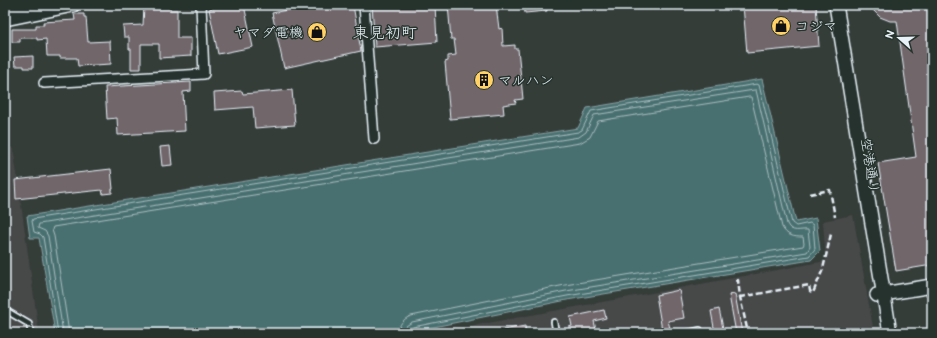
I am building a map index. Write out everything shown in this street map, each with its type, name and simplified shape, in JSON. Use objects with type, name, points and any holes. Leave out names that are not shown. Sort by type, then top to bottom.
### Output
[{"type":"street","points":[[5,9],[27,5]]},
{"type":"street","points":[[5,19],[73,5]]},
{"type":"street","points":[[44,83],[204,74],[201,5]]},
{"type":"street","points":[[364,5],[374,139]]},
{"type":"street","name":"空港通り","points":[[828,5],[879,295],[881,333]]},
{"type":"street","points":[[836,5],[879,295],[890,333]]},
{"type":"street","points":[[879,295],[932,286]]},
{"type":"lane","points":[[5,207],[5,213]]},
{"type":"lane","points":[[5,310],[29,324],[31,333]]},
{"type":"lane","points":[[554,322],[556,333]]},
{"type":"lane","points":[[687,333],[700,330],[701,333]]},
{"type":"shaded area","points":[[13,147],[39,333],[5,333],[5,148]]},
{"type":"shaded area","points":[[853,215],[874,333],[434,333],[826,261],[823,221]]},
{"type":"water","points":[[762,79],[796,222],[816,218],[820,251],[811,260],[567,300],[404,333],[55,333],[39,238],[30,238],[27,216],[578,128],[587,108]]},
{"type":"building","points":[[150,5],[170,5],[170,10],[177,10],[177,38],[191,38],[191,56],[159,58],[159,44],[141,44],[141,69],[131,69],[131,49],[129,49],[129,37],[124,37],[123,26],[143,25],[144,6],[150,7]]},
{"type":"building","points":[[226,5],[244,5],[253,47],[218,54],[209,9]]},
{"type":"building","name":"ヤマダ電機","points":[[311,5],[353,5],[361,51],[284,68],[272,13]]},
{"type":"building","points":[[372,5],[435,5],[437,42],[375,47]]},
{"type":"building","name":"マルハン","points":[[448,5],[496,5],[499,29],[502,28],[503,46],[515,45],[515,49],[518,49],[523,99],[515,100],[516,103],[503,105],[504,114],[450,119],[445,62],[448,61],[448,56],[456,55],[454,39],[451,39]]},
{"type":"building","points":[[524,5],[546,5],[547,11],[525,13]]},
{"type":"building","name":"コジマ","points":[[743,5],[816,5],[819,46],[747,53]]},
{"type":"building","points":[[868,5],[932,5],[932,265],[896,271],[878,163],[916,157],[897,21],[890,21],[880,17]]},
{"type":"building","points":[[74,14],[84,14],[84,17],[86,17],[88,42],[110,41],[111,64],[78,66],[77,58],[47,56],[46,39],[37,40],[37,38],[20,38],[20,42],[12,42],[12,29],[36,29],[36,25],[44,25],[43,22],[75,20]]},
{"type":"building","points":[[33,56],[33,68],[15,66],[14,57]]},
{"type":"building","points":[[191,82],[191,91],[183,92],[185,131],[118,135],[117,118],[107,119],[105,87]]},
{"type":"building","points":[[292,90],[295,125],[255,128],[253,107],[215,110],[214,93],[242,91],[243,94]]},
{"type":"building","points":[[170,146],[172,165],[162,166],[160,147]]},
{"type":"building","points":[[111,169],[112,193],[103,194],[102,190],[16,199],[15,180]]},
{"type":"building","points":[[679,290],[684,318],[668,321],[670,328],[662,330],[656,295]]},
{"type":"building","points":[[735,294],[742,333],[736,333],[729,295]]},
{"type":"building","points":[[719,309],[724,333],[715,333],[711,311]]},
{"type":"building","points":[[604,310],[606,318],[594,321],[596,330],[592,330],[592,333],[570,333],[569,327],[572,326],[570,317]]},
{"type":"building","points":[[525,326],[526,333],[503,333],[503,330]]},
{"type":"railway","points":[[810,194],[830,190],[835,217]]},
{"type":"railway","points":[[740,297],[809,285],[810,291],[813,293],[823,269],[831,234]]},
{"type":"railway","points":[[736,281],[738,280],[748,333]]},
{"type":"railway","points":[[754,333],[763,330],[764,333]]},
{"type":"place","name":"コジマ","points":[[781,26]]},
{"type":"place","name":"ヤマダ電機","points":[[317,32]]},
{"type":"place","name":"マルハン","points":[[484,80]]},
{"type":"district","name":"東見初町","points":[[385,33]]}]
